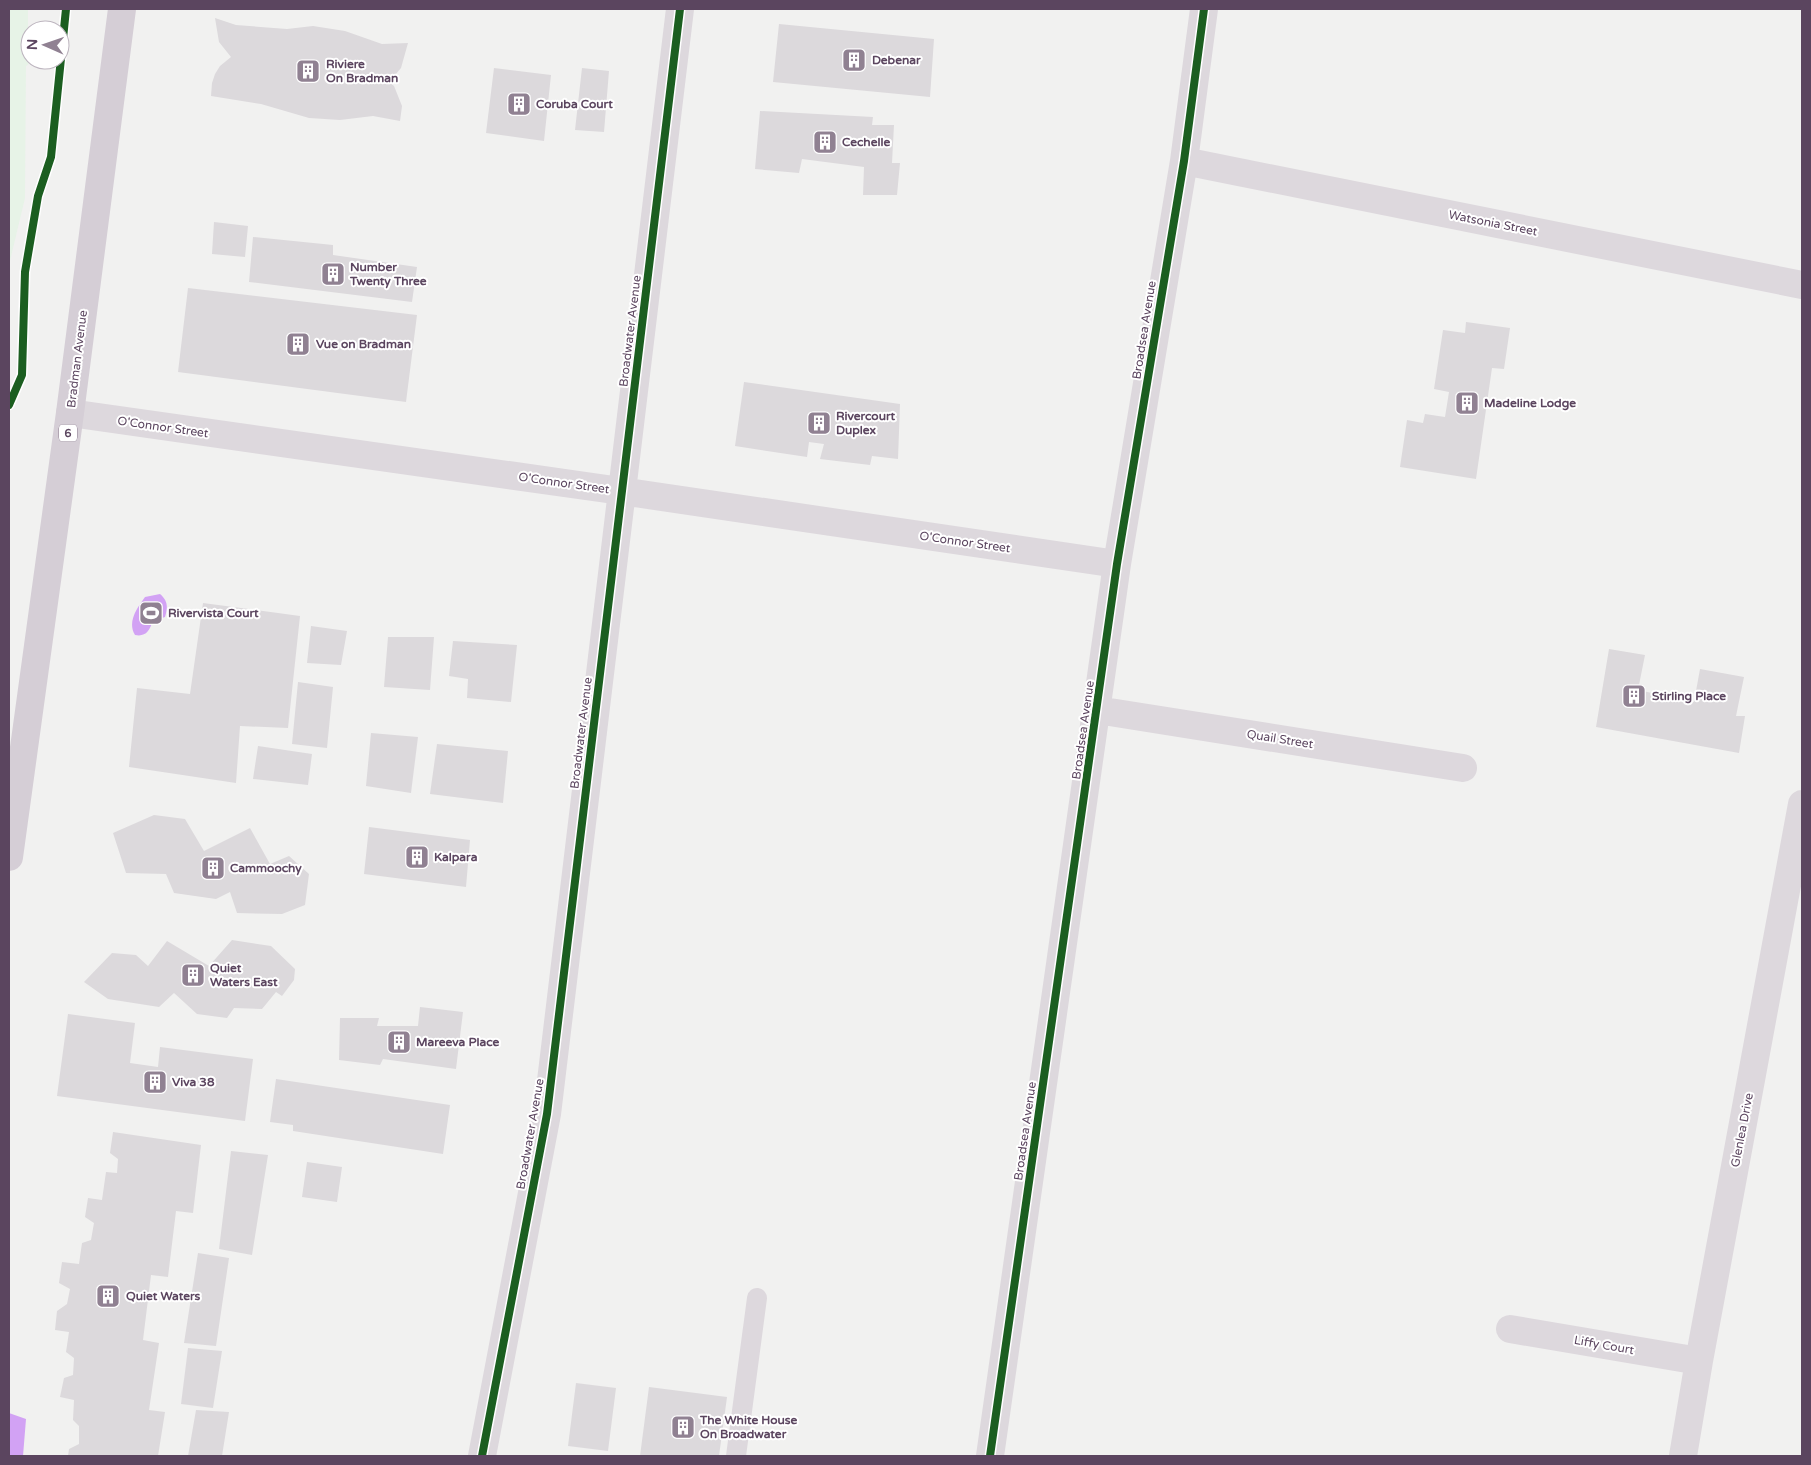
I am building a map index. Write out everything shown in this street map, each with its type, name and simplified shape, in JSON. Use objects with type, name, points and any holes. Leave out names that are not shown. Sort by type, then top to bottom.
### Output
[{"type":"main road","name":"Bradman Avenue","points":[[9,857],[70,414],[122,9]]},
{"type":"street","name":"Broadwater Avenue","points":[[482,1456],[547,1114],[680,9]]},
{"type":"street","name":"Broadsea Avenue","points":[[990,1456],[1117,564],[1184,161],[1204,9]]},
{"type":"street","name":"Watsonia Street","points":[[1184,161],[1802,286]]},
{"type":"street","name":"O'Connor Street","points":[[70,414],[621,491],[1117,564]]},
{"type":"street","name":"Quail Street","points":[[1097,710],[1463,768]]},
{"type":"street","name":"Glenlea Drive","points":[[1683,1456],[1802,804]]},
{"type":"street","name":"Liffy Court","points":[[1510,1328],[1699,1361]]},
{"type":"lane","points":[[736,1456],[757,1298]]},
{"type":"sand","points":[[9,9],[28,9],[28,20],[20,20],[20,70],[26,70],[25,198],[9,265]]},
{"type":"shaded area","name":"Rivervista Court","points":[[160,594],[167,604],[165,617],[153,621],[144,634],[135,635],[132,625],[134,615],[139,606],[145,597]]},
{"type":"shaded area","points":[[9,1413],[26,1419],[23,1456],[9,1456]]},
{"type":"building","name":"Riviere On Bradman","points":[[215,18],[236,25],[287,29],[313,26],[345,31],[382,44],[408,43],[401,68],[389,82],[394,86],[402,106],[400,121],[373,116],[340,120],[309,118],[261,104],[211,96],[215,74],[220,66],[231,57],[219,42]]},
{"type":"building","name":"Debenar","points":[[779,24],[934,39],[930,97],[773,82]]},
{"type":"building","name":"Coruba Court","points":[[494,68],[551,75],[544,141],[486,133]]},
{"type":"building","points":[[582,68],[609,71],[604,132],[575,130]]},
{"type":"building","name":"Cechelle","points":[[760,111],[873,117],[872,125],[894,125],[892,163],[900,163],[897,195],[863,195],[864,167],[802,159],[799,173],[755,169]]},
{"type":"building","points":[[214,222],[248,226],[245,257],[212,254]]},
{"type":"building","name":"Number Twenty Three","points":[[253,237],[333,245],[333,255],[417,267],[412,302],[249,282]]},
{"type":"building","name":"Vue on Bradman","points":[[188,288],[417,315],[406,402],[178,372]]},
{"type":"building","name":"Madeline Lodge","points":[[1466,322],[1510,328],[1504,369],[1492,368],[1476,479],[1400,467],[1407,420],[1423,423],[1425,414],[1445,417],[1449,392],[1434,389],[1443,330],[1465,333]]},
{"type":"building","name":"Rivercourt Duplex","points":[[744,382],[900,404],[898,459],[872,456],[870,465],[820,459],[824,444],[809,442],[807,457],[735,446]]},
{"type":"building","name":"Rivervista Court","points":[[203,603],[300,616],[288,728],[240,726],[236,783],[129,767],[137,688],[190,694]]},
{"type":"building","points":[[311,626],[347,631],[341,665],[307,663]]},
{"type":"building","points":[[388,637],[434,637],[430,690],[384,687]]},
{"type":"building","points":[[453,641],[517,645],[511,702],[467,698],[468,679],[449,676]]},
{"type":"building","name":"Stirling Place","points":[[1609,649],[1645,655],[1638,690],[1694,702],[1700,669],[1744,677],[1736,716],[1745,716],[1739,753],[1596,727]]},
{"type":"building","points":[[298,682],[333,687],[327,748],[292,744]]},
{"type":"building","points":[[371,733],[418,737],[411,793],[366,786]]},
{"type":"building","points":[[437,744],[508,751],[503,803],[430,794]]},
{"type":"building","points":[[258,746],[312,754],[308,785],[253,779]]},
{"type":"building","name":"Cammoochy","points":[[154,815],[185,819],[204,851],[250,828],[270,864],[289,856],[309,874],[305,905],[282,914],[237,913],[230,892],[216,899],[174,893],[166,874],[126,873],[113,833]]},
{"type":"building","name":"Kalpara","points":[[369,827],[470,840],[466,887],[364,874]]},
{"type":"building","name":"Quiet Waters East","points":[[232,940],[271,946],[295,969],[294,980],[282,996],[276,992],[262,1009],[234,1008],[227,1018],[197,1014],[174,993],[159,1007],[108,999],[84,982],[112,953],[136,955],[148,966],[167,941],[209,966]]},
{"type":"building","name":"Mareeva Place","points":[[420,1007],[463,1012],[456,1069],[383,1059],[380,1065],[339,1060],[340,1018],[379,1018],[377,1026],[418,1026]]},
{"type":"building","name":"Viva 38","points":[[68,1014],[135,1023],[130,1063],[158,1067],[160,1047],[253,1059],[245,1121],[57,1096]]},
{"type":"building","points":[[276,1079],[450,1105],[443,1154],[293,1131],[293,1125],[270,1122]]},
{"type":"building","name":"Quiet Waters","points":[[113,1132],[201,1145],[193,1213],[176,1211],[168,1277],[151,1275],[143,1340],[159,1343],[149,1410],[165,1412],[158,1456],[68,1456],[69,1449],[79,1444],[79,1426],[73,1420],[74,1400],[60,1397],[64,1378],[73,1375],[74,1358],[66,1352],[69,1332],[55,1330],[57,1311],[67,1304],[70,1289],[59,1283],[62,1262],[79,1264],[82,1243],[91,1240],[94,1223],[85,1217],[88,1198],[102,1200],[106,1172],[117,1173],[118,1159],[110,1153]]},
{"type":"building","points":[[231,1151],[268,1155],[252,1255],[219,1249]]},
{"type":"building","points":[[307,1162],[342,1167],[337,1202],[302,1197]]},
{"type":"building","points":[[198,1253],[229,1258],[216,1346],[184,1343]]},
{"type":"building","points":[[188,1348],[222,1351],[213,1408],[181,1404]]},
{"type":"building","points":[[576,1383],[616,1388],[608,1451],[568,1446]]},
{"type":"building","name":"The White House On Broadwater","points":[[649,1387],[727,1397],[719,1456],[640,1456]]},
{"type":"building","points":[[196,1410],[229,1412],[222,1456],[188,1456]]},
{"type":"cycle path","points":[[9,405],[22,375],[25,272],[38,196],[51,157],[66,9]]},
{"type":"cycle path","points":[[482,1456],[547,1114],[680,9]]},
{"type":"cycle path","points":[[990,1456],[1117,564],[1184,161],[1204,9]]},
{"type":"place","name":"Debenar","points":[[854,60]]},
{"type":"place","name":"Riviere On Bradman","points":[[308,71]]},
{"type":"place","name":"Coruba Court","points":[[519,104]]},
{"type":"place","name":"Cechelle","points":[[825,142]]},
{"type":"place","name":"Number Twenty Three","points":[[333,274]]},
{"type":"place","name":"Vue on Bradman","points":[[298,344]]},
{"type":"place","name":"Madeline Lodge","points":[[1467,403]]},
{"type":"place","name":"Rivercourt Duplex","points":[[819,423]]},
{"type":"place","name":"Rivervista Court","points":[[151,613]]},
{"type":"place","name":"Stirling Place","points":[[1634,696]]},
{"type":"place","name":"Kalpara","points":[[417,857]]},
{"type":"place","name":"Cammoochy","points":[[213,868]]},
{"type":"place","name":"Quiet Waters East","points":[[193,975]]},
{"type":"place","name":"Mareeva Place","points":[[399,1042]]},
{"type":"place","name":"Viva 38","points":[[155,1082]]},
{"type":"place","name":"Quiet Waters","points":[[108,1296]]},
{"type":"place","name":"The White House On Broadwater","points":[[683,1427]]}]
